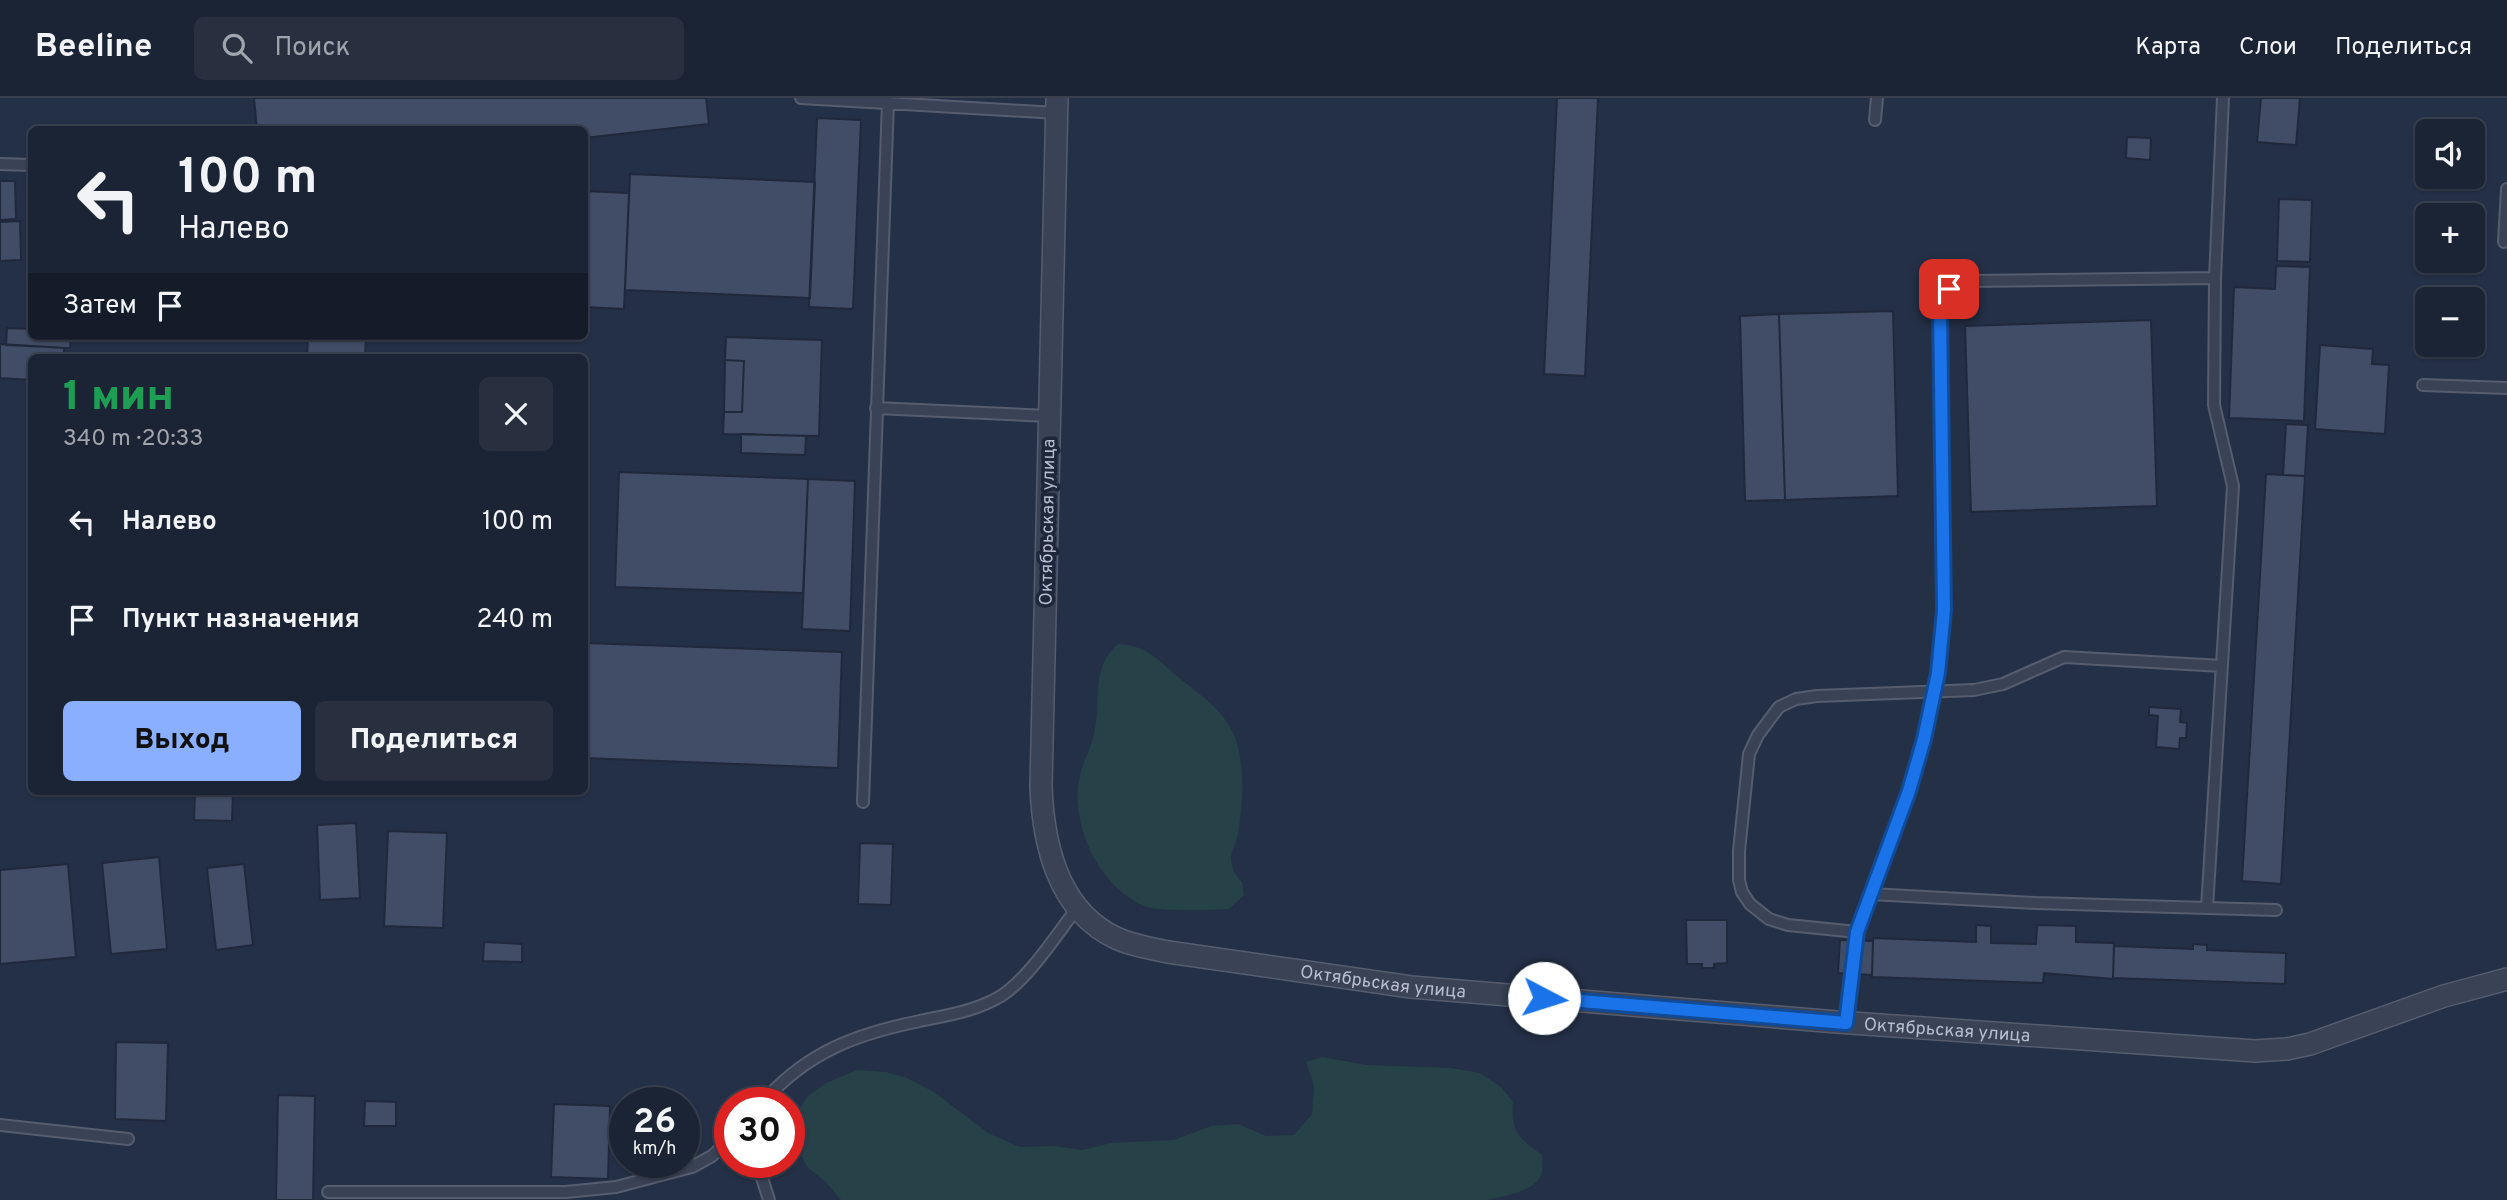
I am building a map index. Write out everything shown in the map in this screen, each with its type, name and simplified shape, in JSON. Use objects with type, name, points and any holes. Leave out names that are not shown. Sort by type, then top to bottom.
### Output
[{"type":"street","name":"Октябрьская улица","points":[[1057,105],[1042,818],[1059,878],[1078,907],[1114,937],[1134,945],[1292,971],[1411,986],[1846,1023],[2255,1051],[2310,1044],[2444,996],[2507,979]]},
{"type":"lane","points":[[802,98],[1057,105]]},
{"type":"lane","points":[[1875,120],[1877,98]]},
{"type":"lane","points":[[2207,908],[2233,486],[2214,405],[2215,278],[2223,98]]},
{"type":"lane","points":[[863,802],[888,102]]},
{"type":"lane","points":[[0,164],[28,165]]},
{"type":"lane","points":[[2504,242],[2507,189]]},
{"type":"lane","points":[[1846,1023],[1857,932],[1909,791],[1935,693],[1944,610],[1940,307],[1949,289],[1969,281],[2215,278]]},
{"type":"lane","points":[[2423,385],[2507,388]]},
{"type":"lane","points":[[876,408],[1049,416]]},
{"type":"lane","points":[[1857,932],[1788,925],[1769,919],[1750,904],[1742,892],[1739,880],[1739,851],[1749,754],[1767,720],[1779,707],[1796,699],[1817,696],[1973,690],[2003,684],[2064,657],[2222,666]]},
{"type":"lane","points":[[1871,894],[2036,903],[2276,910]]},
{"type":"lane","points":[[776,1087],[801,1066],[859,1035],[972,1010],[1002,995],[1025,974],[1078,907]]},
{"type":"lane","points":[[0,1125],[128,1139]]},
{"type":"lane","points":[[328,1192],[566,1192],[616,1187],[692,1167],[714,1154]]},
{"type":"lane","points":[[762,1178],[769,1200]]},
{"type":"green space","points":[[1118,644],[1136,647],[1157,658],[1212,705],[1233,732],[1240,754],[1242,788],[1238,833],[1231,859],[1234,872],[1242,882],[1244,895],[1229,909],[1173,910],[1144,906],[1114,885],[1092,854],[1084,836],[1079,817],[1079,780],[1095,729],[1100,673],[1104,662]]},
{"type":"green space","points":[[1322,1057],[1367,1065],[1451,1068],[1480,1073],[1501,1087],[1513,1102],[1515,1128],[1527,1143],[1542,1155],[1539,1178],[1519,1192],[1486,1200],[841,1200],[805,1163],[805,1101],[826,1083],[857,1070],[886,1072],[907,1078],[934,1092],[988,1133],[1020,1147],[1054,1146],[1082,1150],[1111,1143],[1174,1140],[1211,1126],[1238,1124],[1266,1136],[1294,1135],[1312,1114],[1314,1086],[1306,1062]]},
{"type":"building","points":[[254,98],[706,98],[709,124],[588,138],[588,126],[257,126]]},
{"type":"building","points":[[1557,98],[1598,98],[1585,376],[1544,374]]},
{"type":"building","points":[[2261,98],[2300,98],[2296,145],[2257,142]]},
{"type":"building","points":[[817,118],[861,120],[853,309],[809,307]]},
{"type":"building","points":[[2127,137],[2151,138],[2150,160],[2126,158]]},
{"type":"building","points":[[630,174],[815,182],[810,298],[625,290]]},
{"type":"building","points":[[0,181],[15,181],[16,219],[0,220]]},
{"type":"building","points":[[588,191],[629,193],[624,309],[588,307]]},
{"type":"building","points":[[2279,199],[2312,200],[2310,262],[2277,261]]},
{"type":"building","points":[[20,221],[21,260],[0,261],[0,222]]},
{"type":"building","points":[[2276,266],[2310,267],[2304,421],[2229,418],[2234,287],[2275,289]]},
{"type":"building","points":[[1893,311],[1898,496],[1785,500],[1779,314]]},
{"type":"building","points":[[1779,314],[1785,500],[1745,501],[1740,316]]},
{"type":"building","points":[[2151,320],[2157,506],[1971,512],[1965,326]]},
{"type":"building","points":[[7,328],[28,329],[28,340],[71,340],[70,348],[6,345]]},
{"type":"building","points":[[726,337],[822,340],[819,436],[723,434],[724,412],[742,412],[744,361],[725,360]]},
{"type":"building","points":[[308,340],[366,340],[365,354],[307,354]]},
{"type":"building","points":[[0,344],[64,348],[64,354],[28,354],[28,380],[0,378]]},
{"type":"building","points":[[2320,345],[2373,349],[2372,364],[2389,365],[2385,434],[2315,429]]},
{"type":"building","points":[[725,360],[744,361],[742,412],[724,412]]},
{"type":"building","points":[[2286,424],[2308,425],[2305,476],[2283,475]]},
{"type":"building","points":[[741,434],[806,436],[805,455],[741,453]]},
{"type":"building","points":[[619,472],[808,479],[803,593],[615,587]]},
{"type":"building","points":[[2266,474],[2305,476],[2281,884],[2242,881]]},
{"type":"building","points":[[808,479],[855,481],[850,631],[802,629]]},
{"type":"building","points":[[588,643],[842,652],[838,768],[588,758]]},
{"type":"building","points":[[2149,707],[2181,709],[2180,722],[2187,723],[2186,738],[2180,738],[2179,749],[2156,747],[2158,716],[2149,715]]},
{"type":"building","points":[[195,795],[233,795],[232,821],[194,820]]},
{"type":"building","points":[[356,823],[360,898],[320,900],[317,825]]},
{"type":"building","points":[[388,831],[447,833],[443,928],[384,926]]},
{"type":"building","points":[[860,843],[893,844],[891,905],[858,904]]},
{"type":"building","points":[[159,857],[167,949],[111,954],[102,863]]},
{"type":"building","points":[[68,864],[76,957],[0,964],[0,870]]},
{"type":"building","points":[[244,864],[253,945],[216,950],[207,868]]},
{"type":"building","points":[[1686,920],[1727,920],[1727,963],[1714,964],[1714,968],[1702,968],[1702,964],[1687,964]]},
{"type":"building","points":[[1976,925],[1991,926],[1991,943],[2036,944],[2037,925],[2076,926],[2076,942],[2114,943],[2113,979],[2044,973],[2043,983],[1872,977],[1873,938],[1976,942]]},
{"type":"building","points":[[1840,940],[1873,941],[1872,975],[1838,973]]},
{"type":"building","points":[[484,942],[522,944],[522,962],[483,961]]},
{"type":"building","points":[[2193,944],[2207,945],[2207,950],[2286,953],[2285,984],[2113,978],[2114,946],[2193,949]]},
{"type":"building","points":[[116,1042],[168,1043],[166,1121],[115,1119]]},
{"type":"building","points":[[278,1095],[315,1096],[313,1200],[276,1200]]},
{"type":"building","points":[[365,1101],[396,1102],[396,1126],[364,1126]]},
{"type":"building","points":[[554,1104],[609,1106],[608,1179],[551,1177]]},
{"type":"route","points":[[1544,998],[1846,1023],[1857,932],[1909,791],[1935,693],[1944,610],[1940,307],[1949,289]]}]
